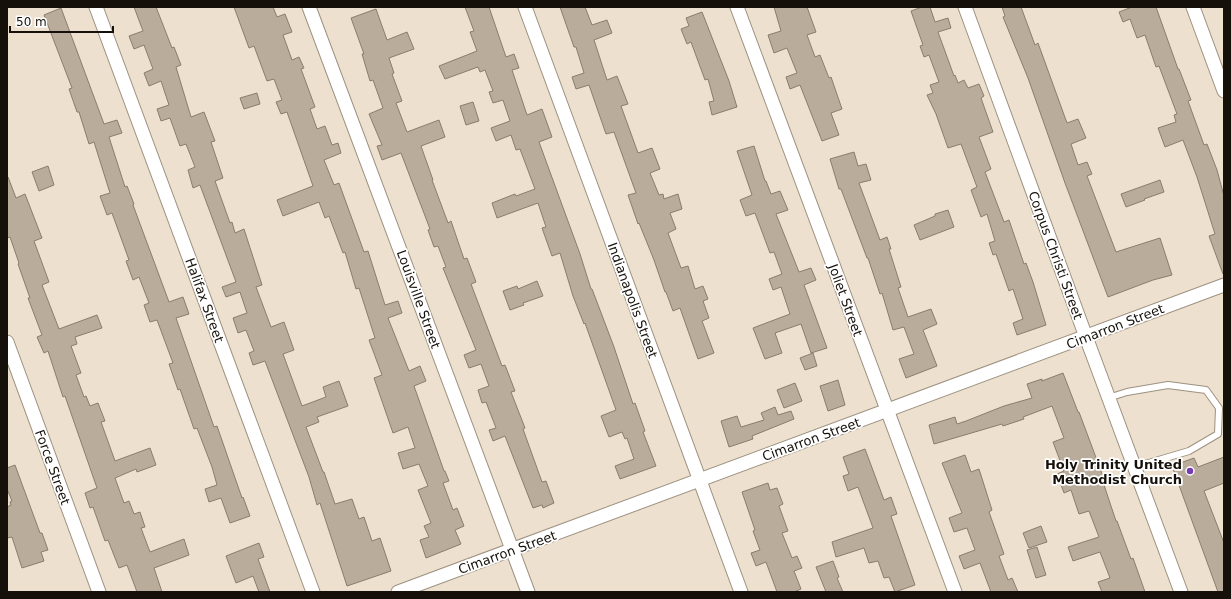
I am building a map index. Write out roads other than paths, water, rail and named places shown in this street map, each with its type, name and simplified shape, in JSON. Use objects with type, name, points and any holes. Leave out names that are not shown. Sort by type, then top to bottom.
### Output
[{"type":"street","name":"Halifax Street","points":[[96,7],[313,592]]},
{"type":"street","name":"Louisville Street","points":[[310,7],[528,592]]},
{"type":"street","name":"Indianapolis Street","points":[[525,7],[741,592]]},
{"type":"street","name":"Joliet Street","points":[[737,7],[955,592]]},
{"type":"street","name":"Corpus Christi Street","points":[[965,7],[1180,592]]},
{"type":"street","points":[[1193,7],[1224,91]]},
{"type":"street","name":"Cimarron Street","points":[[398,592],[1224,285]]},
{"type":"street","name":"Force Street","points":[[7,342],[99,592]]},
{"type":"lane","points":[[1108,398],[1127,392],[1168,385],[1206,390],[1219,408],[1218,434],[1188,450],[1134,467]]},
{"type":"place","name":"Holy Trinity United Methodist Church","points":[[1190,471]]}]
